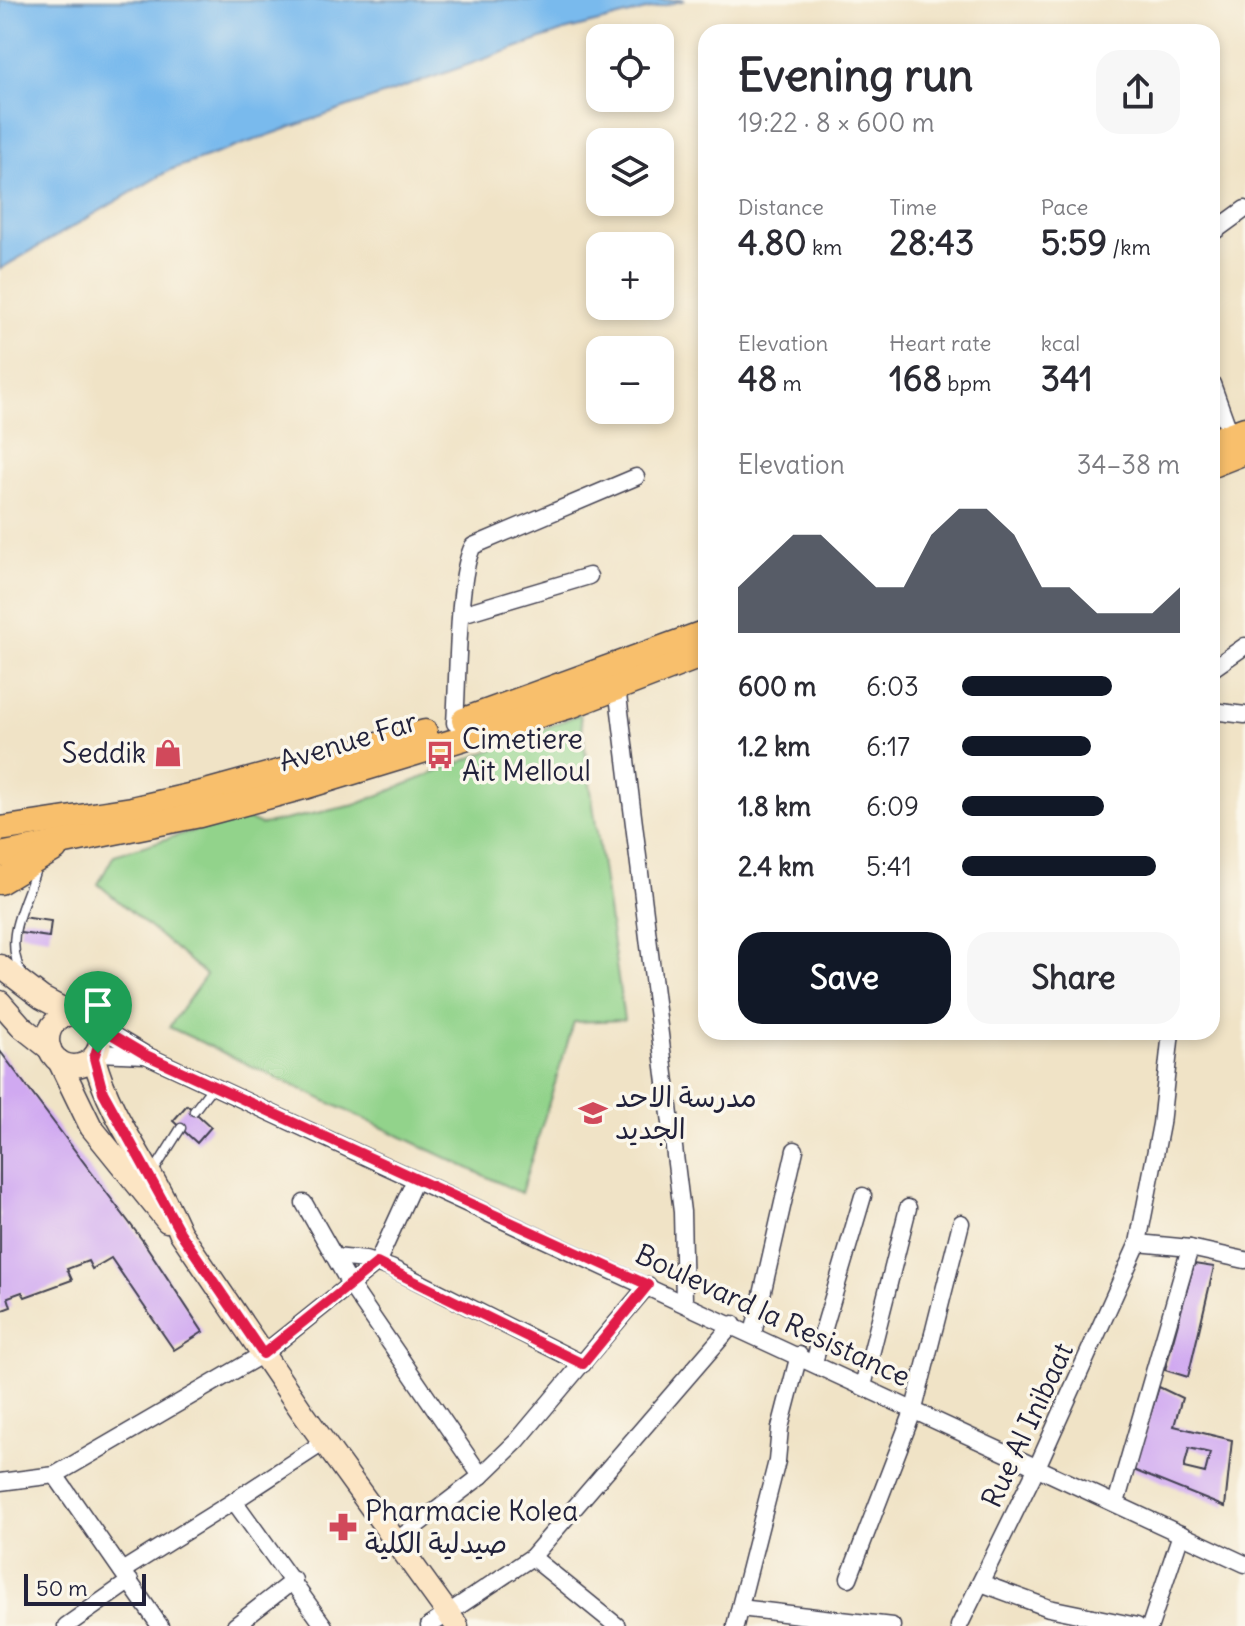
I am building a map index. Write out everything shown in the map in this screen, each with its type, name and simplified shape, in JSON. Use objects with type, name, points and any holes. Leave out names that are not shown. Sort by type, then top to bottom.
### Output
[{"type":"main road","points":[[1220,457],[1234,442]]},
{"type":"main road","name":"Avenue Far","points":[[0,855],[200,815],[304,787],[616,677],[698,636]]},
{"type":"main road","name":"Avenue Far","points":[[0,829],[132,809],[202,793],[698,656]]},
{"type":"main road","points":[[0,882],[68,841]]},
{"type":"main road","points":[[0,966],[30,988],[84,1019],[100,1039],[96,1055],[112,1112],[180,1232],[324,1442],[453,1620]]},
{"type":"main road","points":[[0,1002],[22,1027],[54,1055],[74,1066],[96,1055]]},
{"type":"main road","points":[[84,1019],[53,1025],[54,1055],[91,1127],[160,1216],[180,1232]]},
{"type":"street","points":[[1220,227],[1245,209]]},
{"type":"street","points":[[1220,405],[1234,442]]},
{"type":"street","points":[[455,723],[468,555],[473,546],[636,477]]},
{"type":"street","points":[[462,614],[589,576]]},
{"type":"street","points":[[1220,663],[1245,646]]},
{"type":"street","points":[[616,677],[680,1197],[684,1301]]},
{"type":"street","points":[[1220,712],[1245,715]]},
{"type":"street","name":"Boulevard la Resistance","points":[[84,1019],[146,1055],[684,1301],[1245,1564]]},
{"type":"street","name":"Rue Al Inibaat","points":[[959,1626],[1037,1467],[1138,1243],[1161,1124],[1170,1040]]},
{"type":"street","name":"Boulevard la Resistance","points":[[96,1055],[146,1055]]},
{"type":"street","points":[[753,1334],[795,1150]]},
{"type":"street","points":[[0,1482],[55,1475],[263,1354],[377,1263],[415,1180]]},
{"type":"street","points":[[735,1626],[806,1359],[863,1196]]},
{"type":"street","points":[[304,1203],[351,1286],[481,1476]]},
{"type":"street","points":[[863,1386],[908,1208]]},
{"type":"street","points":[[849,1578],[914,1409],[961,1223]]},
{"type":"street","points":[[1138,1243],[1190,1248],[1245,1260]]},
{"type":"street","points":[[1116,1503],[1190,1248]]},
{"type":"street","points":[[335,1257],[377,1263],[583,1364]]},
{"type":"street","points":[[396,1541],[481,1476],[517,1441],[648,1285]]},
{"type":"street","points":[[429,1626],[453,1620],[532,1557],[733,1324]]},
{"type":"street","points":[[66,1626],[126,1576],[324,1442]]},
{"type":"street","points":[[55,1475],[160,1626]]},
{"type":"street","points":[[234,1501],[294,1580],[324,1626]]},
{"type":"street","points":[[1150,1626],[1181,1534]]},
{"type":"street","points":[[532,1557],[617,1626]]},
{"type":"street","points":[[235,1626],[294,1580]]},
{"type":"street","points":[[981,1583],[1049,1608],[1137,1626]]},
{"type":"street","points":[[740,1608],[892,1626]]},
{"type":"lane","points":[[30,988],[16,964],[16,920],[39,859]]},
{"type":"lane","points":[[194,1111],[214,1086]]},
{"type":"lane","points":[[152,1178],[157,1162],[181,1128]]},
{"type":"green space","points":[[580,714],[624,1020],[574,1022],[521,1193],[169,1027],[206,975],[98,884],[114,855],[241,816],[261,825],[355,805]]},
{"type":"water","points":[[0,0],[685,0],[564,31],[170,170],[0,269]]},
{"type":"building","points":[[22,917],[51,921],[49,937],[20,933]]},
{"type":"building","points":[[0,1051],[143,1241],[203,1332],[174,1350],[111,1258],[92,1269],[88,1261],[67,1269],[72,1280],[25,1297],[22,1292],[8,1297],[11,1307],[0,1311]]},
{"type":"building","points":[[187,1105],[211,1127],[197,1143],[173,1121]]},
{"type":"building","points":[[1194,1264],[1214,1267],[1188,1377],[1165,1370]]},
{"type":"building","points":[[1159,1387],[1182,1398],[1174,1426],[1232,1440],[1225,1507],[1133,1470]],"holes":[[[1189,1448],[1210,1453],[1205,1473],[1184,1468]]]},
{"type":"place","name":"Seddik","points":[[168,753]]},
{"type":"place","name":"Cimetiere Ait Melloul","points":[[440,755]]},
{"type":"place","name":"مدرسة الاحد الجديد","points":[[593,1113]]},
{"type":"place","name":"Pharmacie Kolea صيدلية الكلية","points":[[343,1527]]},
{"type":"route","points":[[94,1024],[146,1055],[648,1285],[583,1364],[377,1263],[263,1354],[180,1232],[171,1210],[112,1112],[94,1058],[98,1053],[100,1039],[94,1024]]}]
